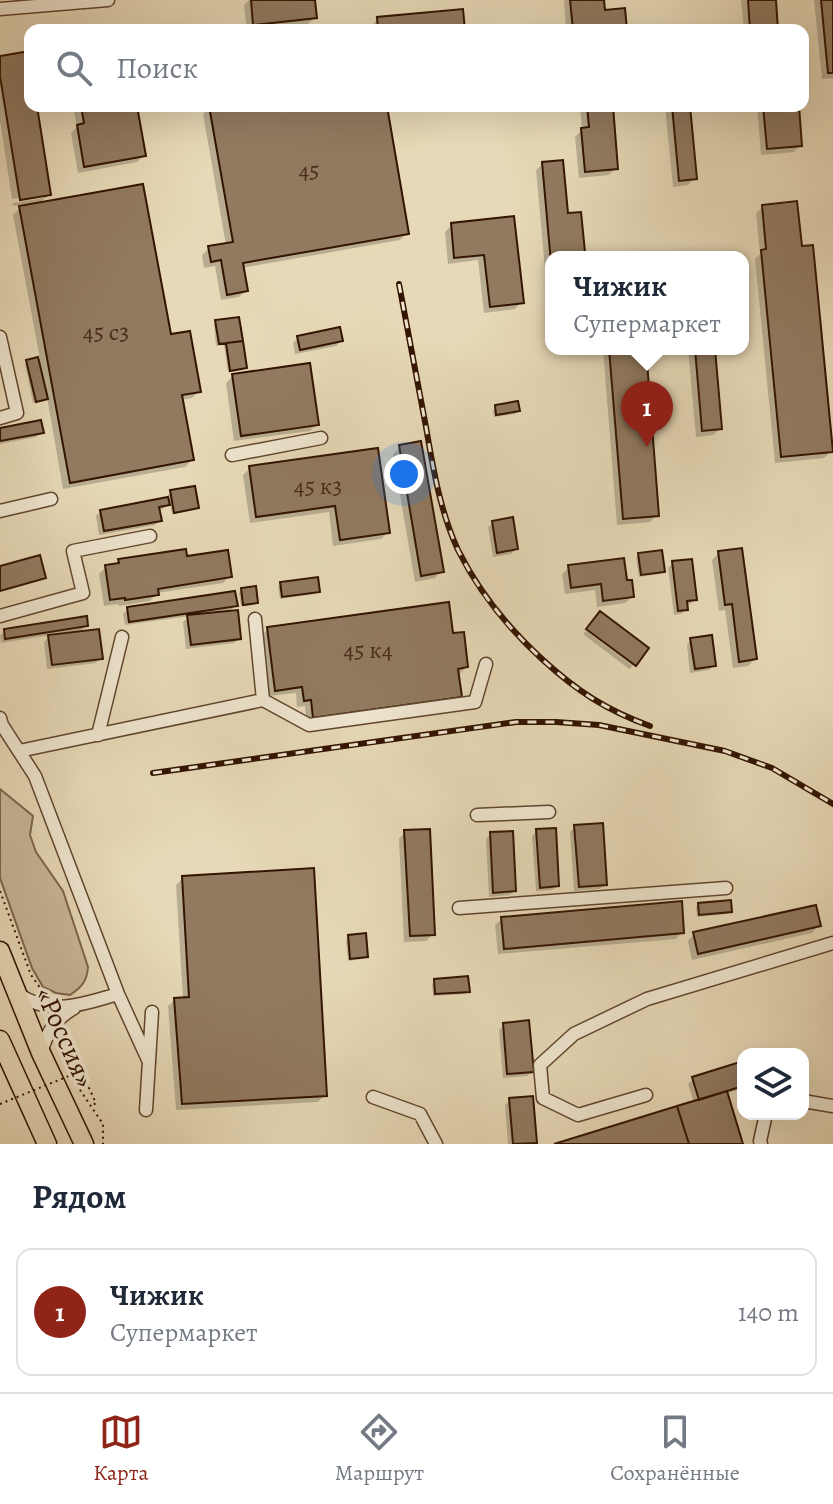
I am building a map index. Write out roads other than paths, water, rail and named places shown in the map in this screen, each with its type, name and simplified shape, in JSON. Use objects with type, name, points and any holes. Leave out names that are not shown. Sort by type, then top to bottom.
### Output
[{"type":"highway","name":"«Россия»","points":[[0,951],[41,1053],[84,1144]]},
{"type":"highway","points":[[0,1040],[47,1144]]},
{"type":"lane","points":[[0,9],[108,0]]},
{"type":"lane","points":[[0,337],[17,413],[0,418]]},
{"type":"lane","points":[[232,455],[321,438]]},
{"type":"lane","points":[[0,511],[51,499]]},
{"type":"lane","points":[[0,616],[83,593],[73,551],[150,536]]},
{"type":"lane","points":[[255,619],[263,700]]},
{"type":"lane","points":[[98,735],[122,637]]},
{"type":"lane","points":[[19,751],[263,700],[309,725],[475,702],[486,664]]},
{"type":"lane","points":[[0,718],[35,776],[118,994],[149,1062]]},
{"type":"lane","points":[[477,815],[549,812]]},
{"type":"lane","points":[[459,908],[726,888]]},
{"type":"lane","points":[[646,1095],[578,1115],[543,1098],[540,1065],[574,1034],[647,999],[833,943]]},
{"type":"lane","points":[[16,993],[42,1006],[58,1007],[118,994]]},
{"type":"lane","points":[[41,1053],[52,1025],[80,1004]]},
{"type":"lane","points":[[146,1110],[152,1012]]},
{"type":"lane","points":[[373,1097],[420,1114],[436,1144]]},
{"type":"lane","points":[[809,1102],[833,1106]]},
{"type":"lane","points":[[761,1144],[765,1120]]},
{"type":"railway","points":[[399,284],[438,489],[446,520],[466,565],[506,622],[556,671],[606,706],[650,726]]},
{"type":"railway","points":[[153,773],[516,722],[556,722],[599,725],[725,751],[772,768],[833,804]]},
{"type":"place","name":"Чижик","points":[[647,447]]}]
